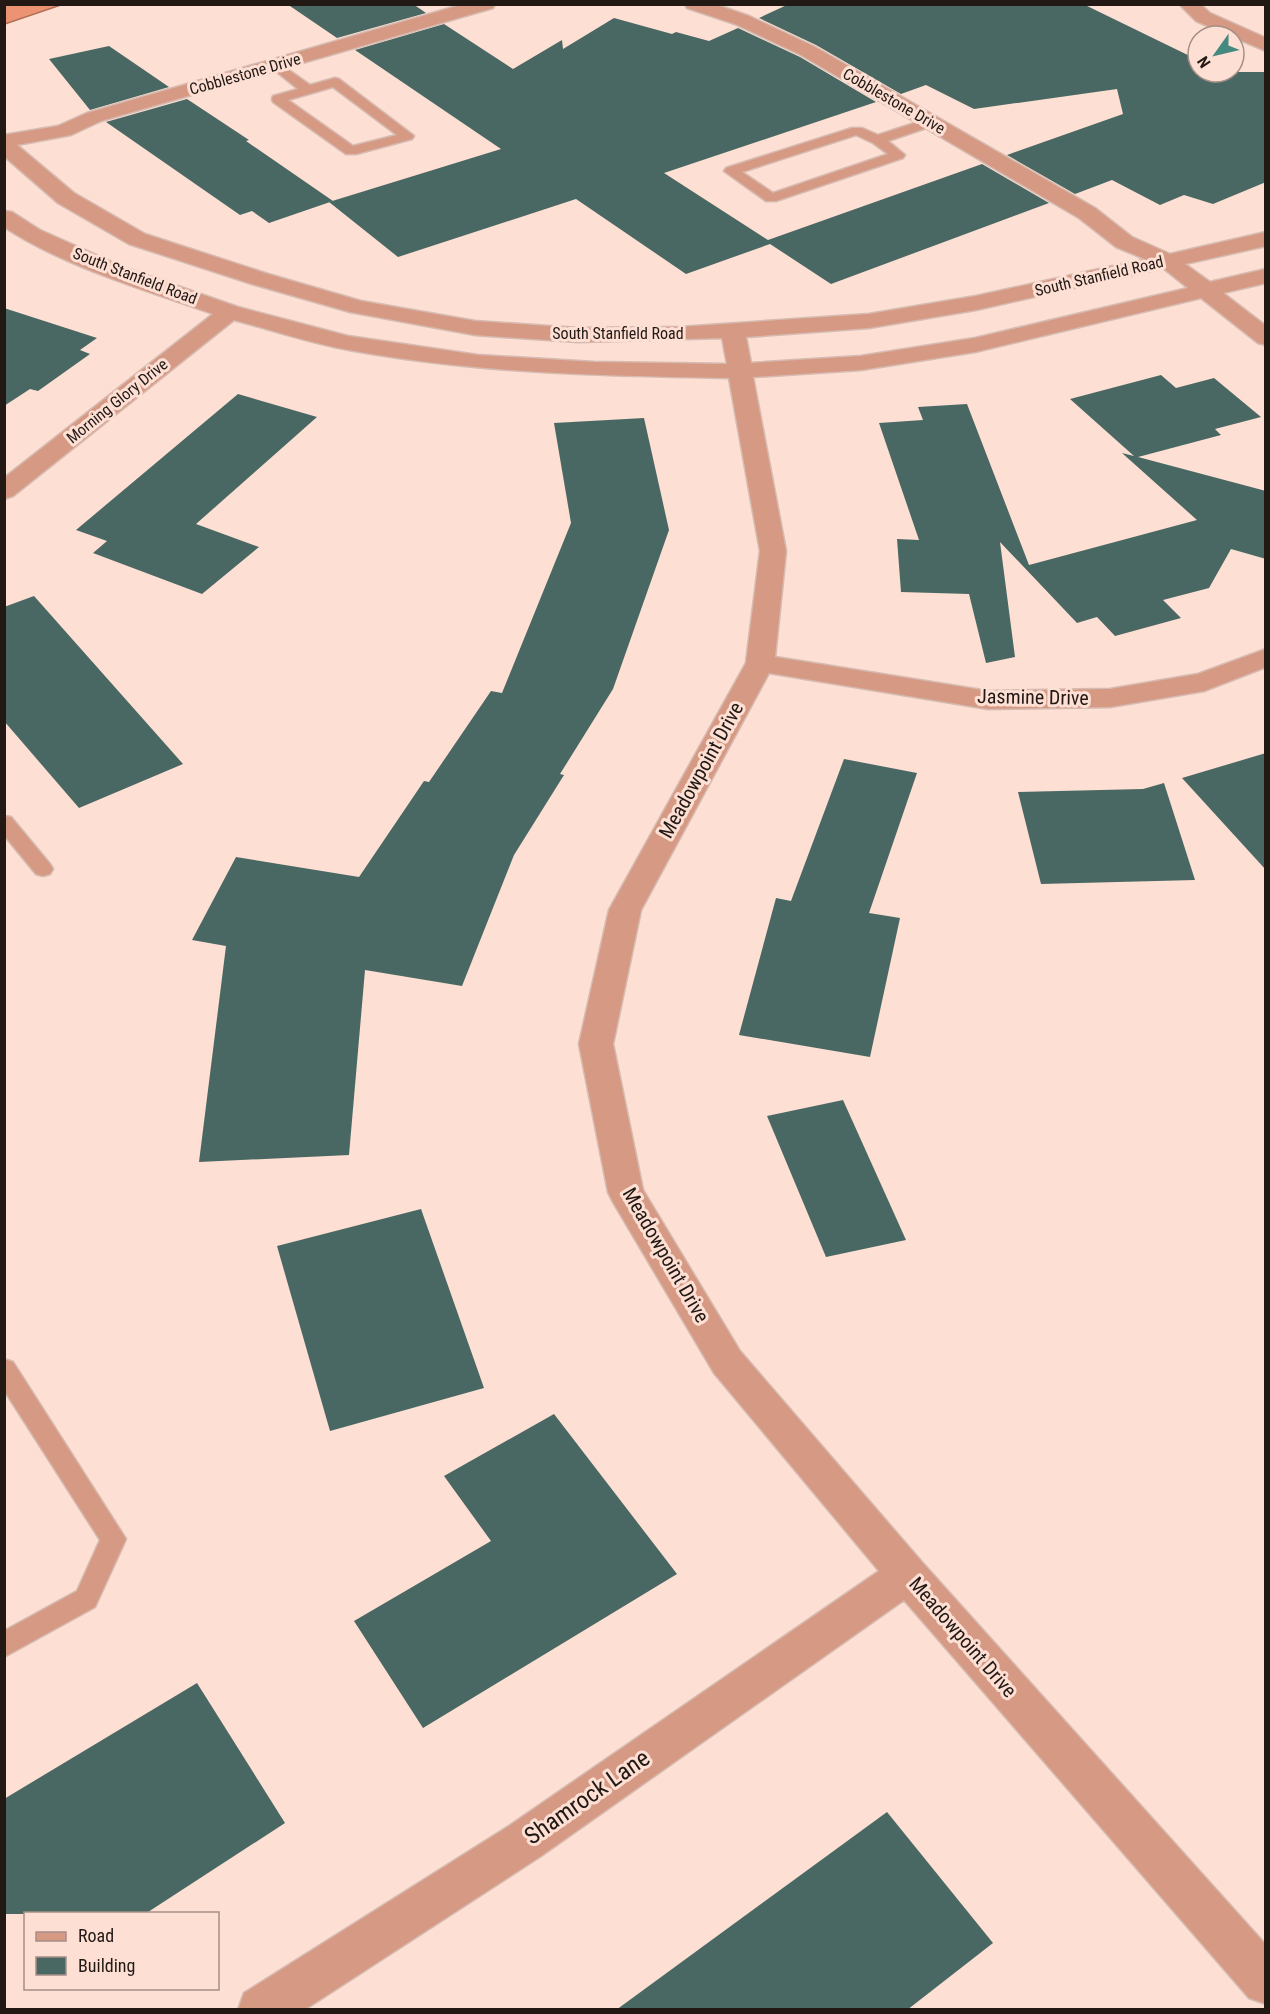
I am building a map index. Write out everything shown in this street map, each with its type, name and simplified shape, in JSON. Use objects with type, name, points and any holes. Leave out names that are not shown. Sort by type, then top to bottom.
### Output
[{"type":"street","name":"Cobblestone Drive","points":[[4,142],[37,125],[75,115],[94,117],[486,4]]},
{"type":"street","name":"Cobblestone Drive","points":[[694,4],[742,20],[808,51],[1087,213],[1124,242],[1168,261]]},
{"type":"street","points":[[1188,4],[1203,17],[1266,45]]},
{"type":"street","name":"South Stanfield Road","points":[[4,142],[66,198],[137,239],[260,279],[358,307],[475,328],[578,335],[680,334],[869,321],[976,303],[1266,238]]},
{"type":"street","name":"South Stanfield Road","points":[[4,217],[32,235],[115,272],[230,312],[347,343],[478,362],[594,369],[740,371],[861,363],[975,345],[1266,276]]},
{"type":"street","points":[[1168,261],[1266,338]]},
{"type":"street","name":"Morning Glory Drive","points":[[4,491],[230,312]]},
{"type":"street","name":"Meadowpoint Drive","points":[[733,331],[773,551],[760,663],[625,910],[596,1044],[626,1192],[727,1362],[907,1574],[1263,1978]]},
{"type":"street","name":"Jasmine Drive","points":[[760,663],[988,700],[1110,698],[1204,682],[1266,657]]},
{"type":"street","name":"Shamrock Lane","points":[[261,2010],[525,1841],[907,1574]]},
{"type":"lane","points":[[276,65],[308,90]]},
{"type":"lane","points":[[335,82],[407,136],[351,151],[278,99],[308,90],[335,82]]},
{"type":"lane","points":[[878,140],[898,155],[771,198],[731,171],[857,131],[878,140],[930,122]]},
{"type":"lane","points":[[4,822],[43,869]]},
{"type":"lane","points":[[4,1369],[113,1539],[86,1599],[4,1645]]},
{"type":"shaded area","points":[[5,4],[61,4],[61,5],[5,24]]},
{"type":"building","points":[[287,4],[413,4],[426,13],[337,38]]},
{"type":"building","points":[[789,4],[1083,4],[1186,54],[1186,84],[1246,84],[1246,72],[1266,72],[1266,182],[1213,204],[1184,195],[1160,205],[1112,180],[1075,194],[1007,155],[1123,114],[1117,89],[974,109],[926,85],[901,94],[816,45],[759,18]]},
{"type":"building","points":[[614,18],[672,34],[676,32],[709,41],[738,28],[800,57],[876,102],[664,173],[768,240],[982,164],[1049,203],[831,284],[770,244],[686,274],[576,199],[398,257],[329,202],[501,149],[355,50],[444,24],[513,69],[562,40],[563,49]]},
{"type":"building","points":[[109,46],[169,87],[90,110],[49,59]]},
{"type":"building","points":[[187,99],[249,140],[246,141],[333,201],[269,223],[252,211],[240,215],[106,122]]},
{"type":"building","points":[[4,308],[97,338],[80,350],[90,354],[38,391],[30,389],[4,406]]},
{"type":"building","points":[[1161,375],[1176,388],[1214,378],[1261,417],[1215,429],[1221,435],[1138,457],[1266,491],[1266,559],[1231,549],[1209,588],[1163,600],[1181,618],[1115,636],[1097,617],[1077,623],[1000,542],[1015,657],[986,663],[969,594],[901,592],[897,539],[919,540],[879,423],[923,420],[918,407],[967,404],[1029,565],[1197,520],[1122,453],[1134,456],[1070,399]]},
{"type":"building","points":[[238,394],[317,417],[196,524],[259,547],[202,594],[93,553],[107,541],[76,530]]},
{"type":"building","points":[[644,418],[669,530],[613,689],[560,774],[564,775],[514,855],[462,986],[365,970],[349,1155],[199,1162],[226,946],[192,940],[236,857],[359,877],[424,781],[429,782],[491,691],[502,693],[571,523],[554,423]]},
{"type":"building","points":[[34,596],[183,764],[79,808],[4,721],[4,607]]},
{"type":"building","points":[[1266,753],[1266,870],[1182,778]]},
{"type":"building","points":[[844,759],[917,773],[869,913],[900,918],[870,1057],[739,1035],[776,898],[791,901]]},
{"type":"building","points":[[1164,783],[1195,880],[1041,884],[1018,792],[1143,789]]},
{"type":"building","points":[[843,1100],[906,1240],[826,1257],[767,1116]]},
{"type":"building","points":[[421,1209],[484,1388],[330,1431],[277,1246]]},
{"type":"building","points":[[554,1414],[677,1574],[423,1728],[354,1621],[491,1541],[444,1476]]},
{"type":"building","points":[[197,1683],[285,1823],[148,1912],[4,1914],[4,1799]]},
{"type":"building","points":[[887,1812],[993,1943],[907,2010],[616,2010]]}]
